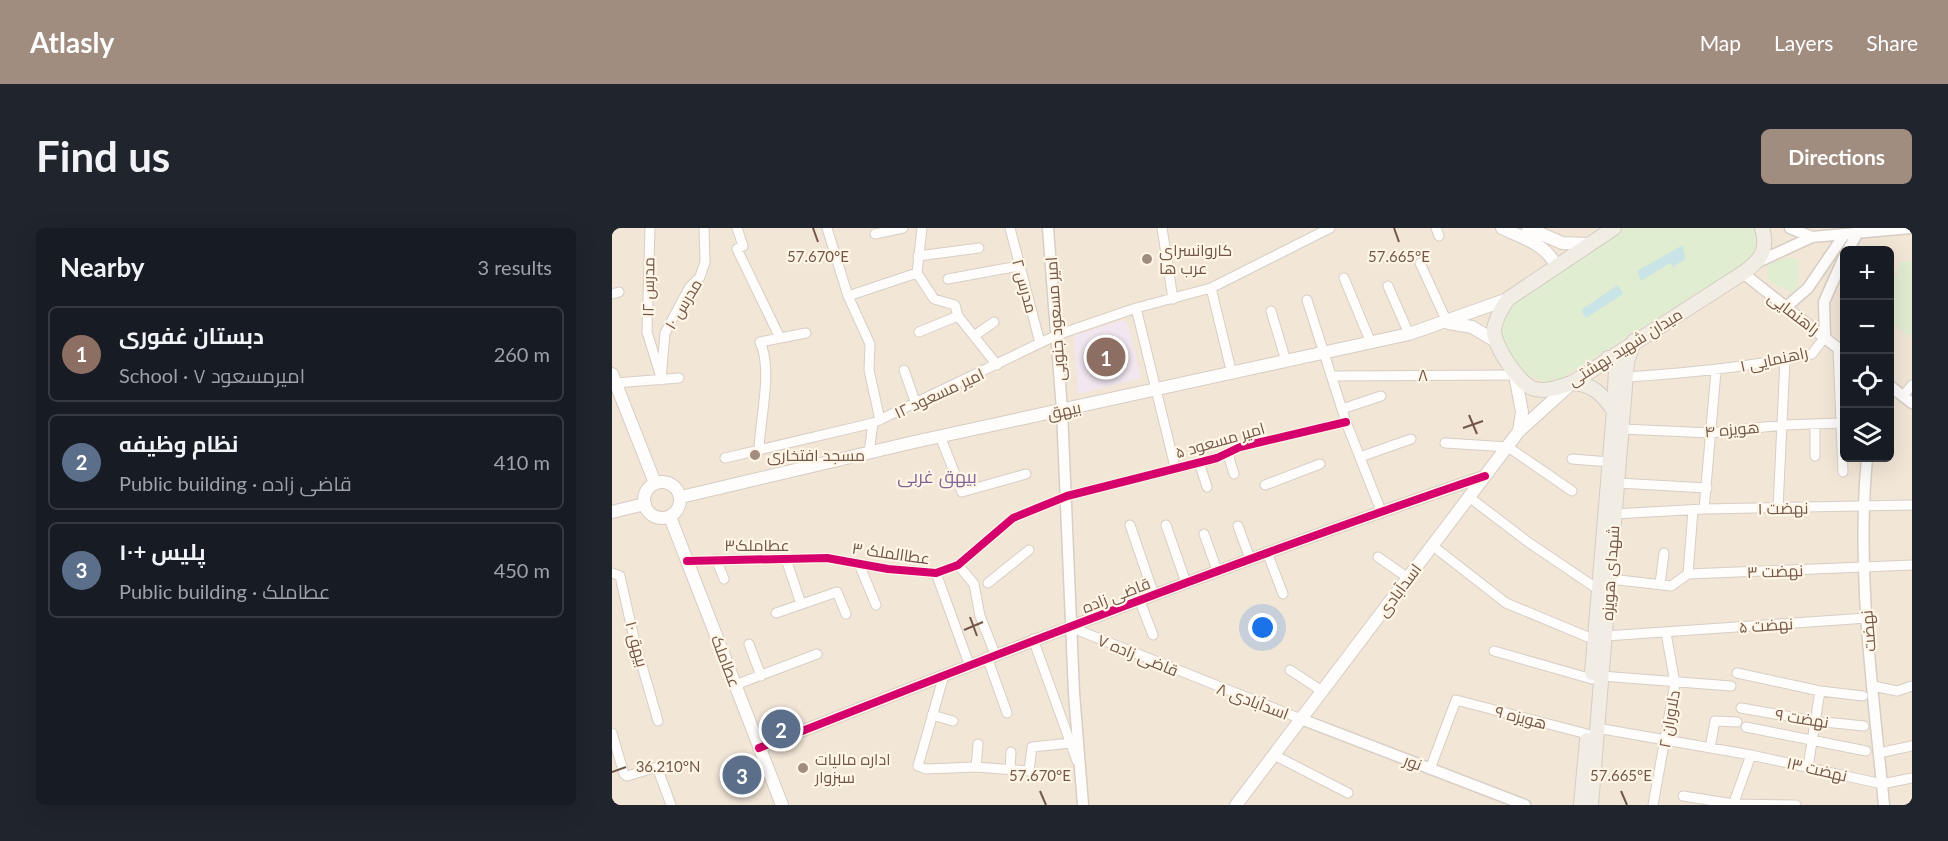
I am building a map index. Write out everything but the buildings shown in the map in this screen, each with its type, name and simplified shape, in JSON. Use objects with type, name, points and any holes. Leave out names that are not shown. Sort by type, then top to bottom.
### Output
[{"type":"main road","points":[[1502,228],[1542,247],[1551,254],[1556,267]]},
{"type":"main road","points":[[1528,228],[1562,243],[1588,244]]},
{"type":"main road","points":[[1519,431],[1521,393],[1515,375],[1497,342],[1494,331],[1499,313],[1508,299],[1614,228]]},
{"type":"main road","points":[[1760,261],[1766,238],[1762,228]]},
{"type":"main road","name":"میدان شهید بهشتی","points":[[1634,341],[1760,261]]},
{"type":"main road","name":"بیهق","points":[[681,497],[940,436],[1409,334],[1508,299]]},
{"type":"main road","points":[[1447,322],[1472,327],[1497,342]]},
{"type":"main road","name":"شهدای هویزه","points":[[1600,638],[1599,590],[1619,366],[1634,341]]},
{"type":"main road","name":"میدان شهید بهشتی","points":[[1515,375],[1533,388],[1550,390],[1619,366]]},
{"type":"main road","name":"شهدای هویزه","points":[[1591,805],[1592,731],[1596,678],[1610,579],[1622,429],[1619,366]]},
{"type":"main road","points":[[614,378],[655,483]]},
{"type":"main road","points":[[1572,383],[1590,386],[1604,397],[1614,411]]},
{"type":"main road","name":"اسدآبادی","points":[[1236,805],[1519,431],[1572,383]]},
{"type":"main road","points":[[655,483],[672,484],[681,497],[679,508],[670,517],[652,515],[645,504],[647,489],[655,483]]},
{"type":"main road","points":[[612,512],[645,504]]},
{"type":"main road","name":"عطاملک","points":[[670,517],[782,805]]},
{"type":"main road","name":"شهدای هویزه","points":[[1581,805],[1592,731]]},
{"type":"street","name":"مدرس ۱۲","points":[[650,228],[647,332],[661,380]]},
{"type":"street","name":"مدرس ۱۰","points":[[661,380],[665,333],[689,288],[700,277],[705,262],[704,228]]},
{"type":"street","points":[[737,228],[743,246],[737,249],[780,338]]},
{"type":"street","points":[[827,228],[848,297],[870,344],[869,370],[876,422],[869,453]]},
{"type":"street","points":[[875,234],[903,228]]},
{"type":"street","points":[[922,228],[917,273],[934,299],[955,305],[958,316],[998,365]]},
{"type":"street","name":"مدرس ۲","points":[[1011,228],[1040,343]]},
{"type":"street","name":"امیر مسعود جنوبی","points":[[1048,228],[1062,410],[1070,627],[1083,805]]},
{"type":"street","points":[[1162,228],[1173,299]]},
{"type":"street","points":[[1790,228],[1812,237]]},
{"type":"street","points":[[1760,261],[1812,237],[1910,228]]},
{"type":"street","name":"امیر مسعود ۱۲","points":[[725,458],[876,422],[1057,335],[1136,308],[1211,288],[1325,229]]},
{"type":"street","points":[[1850,246],[1857,234]]},
{"type":"street","points":[[1786,307],[1808,288],[1844,235]]},
{"type":"street","points":[[918,256],[979,248]]},
{"type":"street","points":[[1420,263],[1447,322]]},
{"type":"street","points":[[948,279],[1019,266]]},
{"type":"street","points":[[1825,337],[1824,302],[1840,268]]},
{"type":"street","points":[[848,297],[917,273]]},
{"type":"street","name":"راهنمایی","points":[[1743,273],[1840,349]]},
{"type":"street","points":[[1344,278],[1371,343]]},
{"type":"street","points":[[1388,286],[1409,334]]},
{"type":"street","points":[[1211,288],[1232,374]]},
{"type":"street","points":[[1307,300],[1346,422],[1381,511]]},
{"type":"street","points":[[1136,308],[1175,467]]},
{"type":"street","points":[[1271,311],[1286,361]]},
{"type":"street","points":[[919,332],[958,316]]},
{"type":"street","points":[[974,336],[994,322]]},
{"type":"street","points":[[759,449],[766,371],[765,353],[760,342],[806,333]]},
{"type":"street","name":"راهنمایی ۱","points":[[1619,366],[1716,371],[1812,354],[1825,337]]},
{"type":"street","points":[[1841,354],[1841,408]]},
{"type":"street","points":[[1778,508],[1785,360]]},
{"type":"street","points":[[904,370],[916,404]]},
{"type":"street","points":[[1704,509],[1716,371]]},
{"type":"street","name":"۸","points":[[1331,376],[1515,375]]},
{"type":"street","points":[[614,378],[661,380],[679,378]]},
{"type":"street","points":[[1894,389],[1907,399],[1912,385]]},
{"type":"street","points":[[1342,409],[1381,396]]},
{"type":"street","name":"امیر مسعود ۵","points":[[954,567],[1013,518],[1066,496],[1228,454],[1240,447],[1346,422]]},
{"type":"street","name":"هویزه ۴","points":[[1622,429],[1711,433],[1782,425],[1840,423]]},
{"type":"street","points":[[1815,424],[1815,456]]},
{"type":"street","points":[[1305,433],[1308,442]]},
{"type":"street","points":[[940,436],[962,492],[1026,474]]},
{"type":"street","points":[[1360,457],[1412,439]]},
{"type":"street","points":[[1445,443],[1508,447],[1572,491]]},
{"type":"street","points":[[1228,454],[1234,474]]},
{"type":"street","points":[[1572,459],[1610,462]]},
{"type":"street","points":[[1199,462],[1207,487]]},
{"type":"street","points":[[1843,462],[1843,472]]},
{"type":"street","name":"نهضت","points":[[1867,462],[1862,507],[1862,568],[1884,805]]},
{"type":"street","points":[[1265,485],[1320,464]]},
{"type":"street","name":"قاضی زاده","points":[[759,748],[991,655],[1216,570],[1485,476]]},
{"type":"street","points":[[1618,483],[1707,488]]},
{"type":"street","points":[[1469,497],[1528,542],[1599,590]]},
{"type":"street","name":"نهضت ۱","points":[[1614,514],[1704,509],[1912,505]]},
{"type":"street","points":[[1688,574],[1693,510]]},
{"type":"street","points":[[1130,525],[1154,595]]},
{"type":"street","points":[[1166,525],[1186,583]]},
{"type":"street","points":[[1238,526],[1250,559]]},
{"type":"street","points":[[1204,534],[1216,570]]},
{"type":"street","points":[[1433,546],[1506,603],[1600,638]]},
{"type":"street","points":[[988,583],[1029,550]]},
{"type":"street","points":[[1267,552],[1283,594]]},
{"type":"street","points":[[1610,579],[1660,584],[1664,553]]},
{"type":"street","points":[[1378,557],[1408,578]]},
{"type":"street","name":"عطاالملک ۳","points":[[827,558],[936,573],[954,567]]},
{"type":"street","name":"عطاملک۳","points":[[687,561],[827,558]]},
{"type":"street","points":[[716,559],[724,579]]},
{"type":"street","points":[[786,559],[801,604]]},
{"type":"street","points":[[859,564],[876,605]]},
{"type":"street","name":"نهضت ۳","points":[[1660,584],[1671,586],[1688,574],[1912,565]]},
{"type":"street","points":[[954,567],[974,584],[980,616],[1008,713]]},
{"type":"street","name":"بیهق ۱۰","points":[[612,573],[620,576],[634,638],[658,721]]},
{"type":"street","points":[[936,573],[969,664]]},
{"type":"street","points":[[776,613],[837,592],[846,614]]},
{"type":"street","points":[[1139,599],[1153,635]]},
{"type":"street","name":"نهضت ۵","points":[[1600,638],[1867,618]]},
{"type":"street","name":"قاضی زاده ۷","points":[[1070,627],[1205,683]]},
{"type":"street","name":"دلاوران ۲","points":[[1653,805],[1676,683],[1666,633]]},
{"type":"street","points":[[1033,639],[1079,766]]},
{"type":"street","points":[[749,644],[761,676]]},
{"type":"street","points":[[1494,651],[1596,678],[1731,686]]},
{"type":"street","points":[[735,685],[817,654]]},
{"type":"street","points":[[1290,670],[1322,692]]},
{"type":"street","points":[[1737,673],[1820,691],[1863,696]]},
{"type":"street","points":[[944,675],[918,766],[926,769],[976,767],[1029,771],[1032,747],[1070,743]]},
{"type":"street","name":"اسدآبادی ۸","points":[[1205,683],[1301,719]]},
{"type":"street","points":[[1873,686],[1898,691],[1912,686]]},
{"type":"street","points":[[1808,767],[1820,691]]},
{"type":"street","name":"هویزه ۹","points":[[1430,769],[1456,700],[1592,731],[1665,740]]},
{"type":"street","name":"نهضت ۹","points":[[1741,708],[1815,722],[1864,726]]},
{"type":"street","points":[[932,715],[953,721]]},
{"type":"street","name":"نور","points":[[1301,719],[1525,805]]},
{"type":"street","points":[[1710,748],[1715,721],[1866,751]]},
{"type":"street","points":[[612,733],[624,774],[627,776],[657,767],[671,805]]},
{"type":"street","name":"نهضت ۱۳","points":[[1665,740],[1751,755],[1882,784]]},
{"type":"street","points":[[976,767],[978,744]]},
{"type":"street","points":[[1879,753],[1912,746]]},
{"type":"street","points":[[1010,770],[1011,752]]},
{"type":"street","points":[[1274,755],[1348,793]]},
{"type":"street","points":[[1733,804],[1751,755]]},
{"type":"street","points":[[1882,784],[1912,778]]},
{"type":"street","points":[[1683,796],[1733,804],[1796,805]]},
{"type":"shaded area","points":[[612,228],[1912,228],[1912,805],[612,805]]},
{"type":"shaded area","points":[[1122,320],[1128,324],[1141,378],[1078,394],[1074,336]]},
{"type":"green space","points":[[1624,228],[1757,228],[1758,243],[1753,255],[1746,263],[1554,383],[1539,380],[1520,370],[1510,359],[1501,341],[1500,322],[1506,311],[1535,285]]},
{"type":"green space","points":[[1787,258],[1798,259],[1799,278],[1796,295],[1767,280],[1768,264]]},
{"type":"green space","points":[[1912,261],[1912,338],[1894,325],[1894,280],[1900,262]]},
{"type":"water","points":[[1683,245],[1685,259],[1673,267],[1670,263],[1641,281],[1637,271]]},
{"type":"water","points":[[1618,285],[1623,294],[1586,318],[1581,310]]},
{"type":"cycle path","points":[[687,561],[827,558],[888,569],[936,573],[958,565],[1013,518],[1067,496],[1217,458],[1240,447],[1346,422]]},
{"type":"cycle path","points":[[759,748],[1211,573],[1485,476]]},
{"type":"place","name":"کاروانسرای عرب ها","points":[[1147,259]]},
{"type":"place","name":"دبستان غفوری","points":[[1106,357]]},
{"type":"place","name":"مسجد افتخاری","points":[[755,455]]},
{"type":"place","name":"نظام وظیفه","points":[[781,729]]},
{"type":"place","name":"اداره مالیات سبزوار","points":[[803,768]]},
{"type":"place","name":"پلیس +۱۰","points":[[742,775]]},
{"type":"district","name":"بیهق غربی","points":[[937,477]]}]
